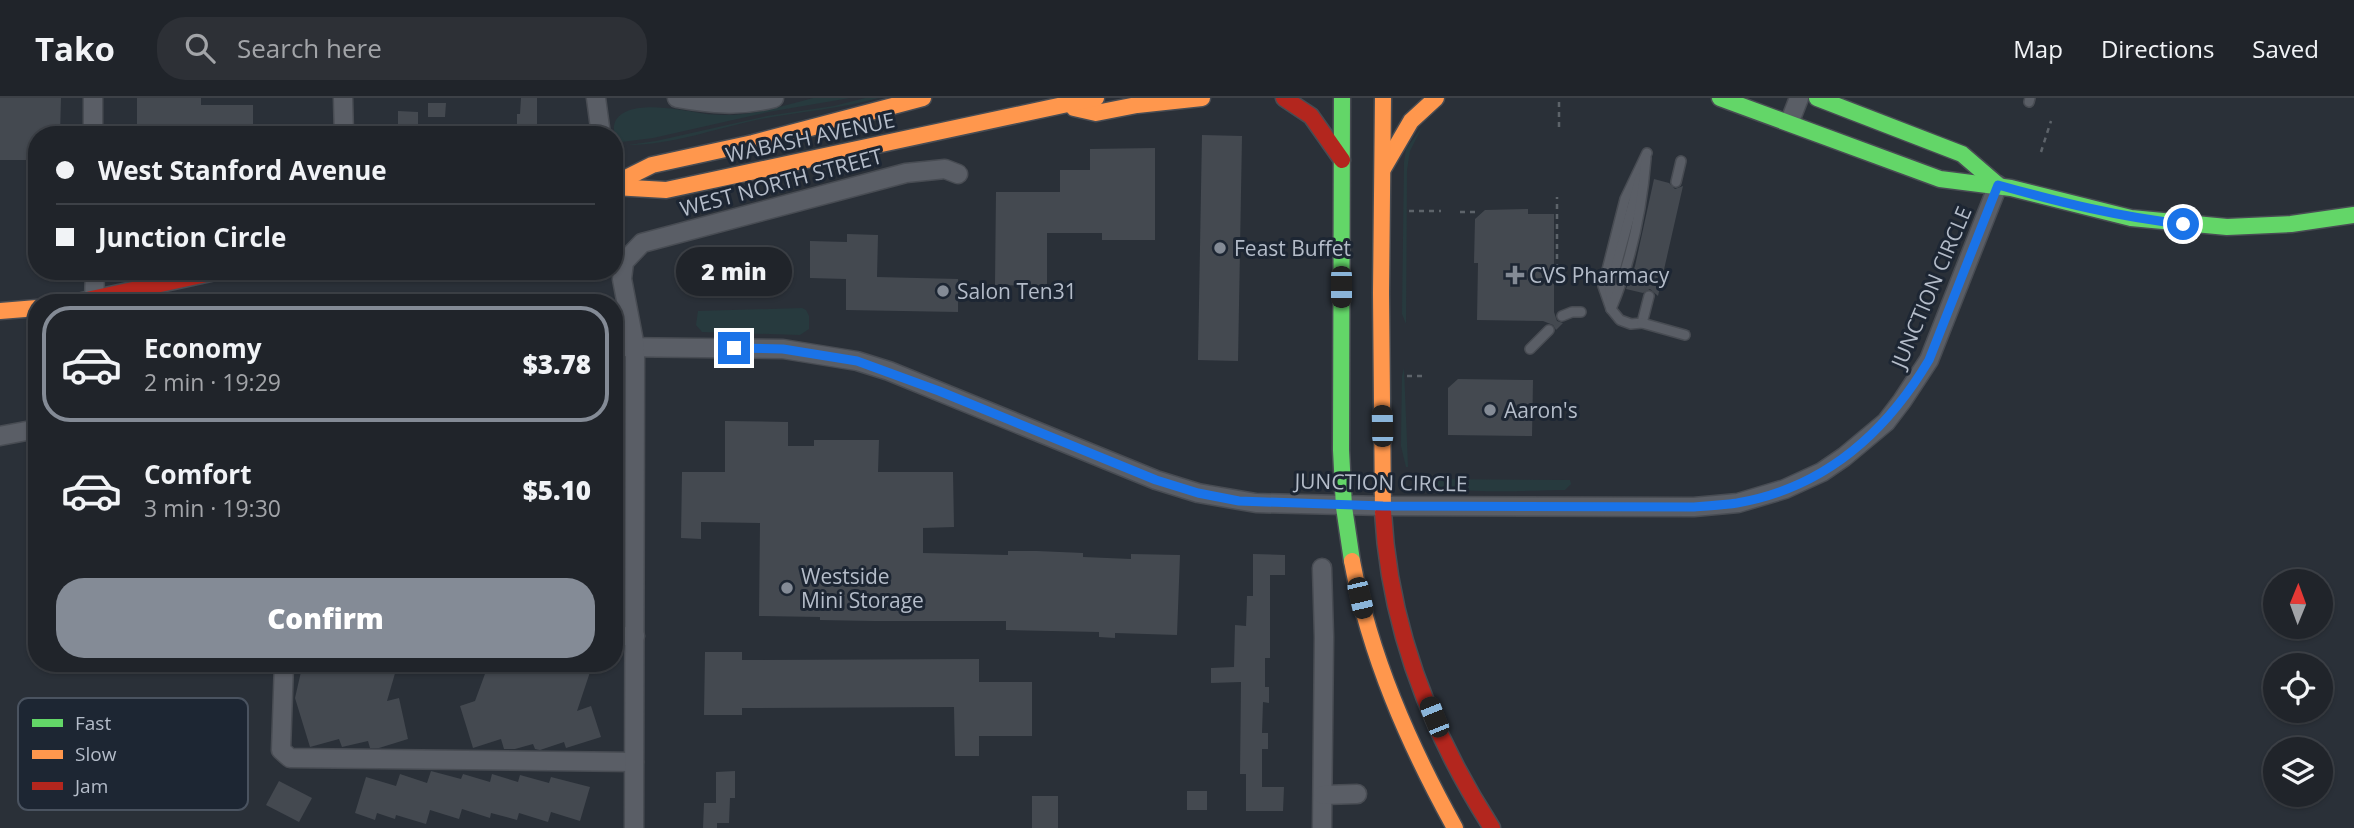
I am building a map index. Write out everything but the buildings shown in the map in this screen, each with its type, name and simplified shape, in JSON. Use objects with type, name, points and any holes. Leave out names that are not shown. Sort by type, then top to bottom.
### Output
[{"type":"main road","name":"WABASH AVENUE","points":[[623,181],[652,165],[753,143],[923,98]]},
{"type":"main road","name":"WABASH AVENUE","points":[[623,187],[666,190],[1096,98]]},
{"type":"main road","points":[[1062,105],[1096,113],[1137,105],[1202,98]]},
{"type":"main road","points":[[1284,98],[1314,118],[1342,160]]},
{"type":"main road","points":[[1342,98],[1340,450],[1343,505],[1352,563],[1379,667],[1415,756],[1455,828]]},
{"type":"main road","points":[[1383,98],[1383,506],[1389,576],[1398,617],[1415,670],[1460,773],[1492,828]]},
{"type":"main road","points":[[1382,170],[1407,122],[1436,98]]},
{"type":"main road","points":[[1720,98],[1790,121],[1942,180],[1998,185],[2111,214],[2183,224],[2267,225],[2354,215]]},
{"type":"main road","points":[[1817,98],[1962,154],[1998,185]]},
{"type":"main road","points":[[123,294],[182,280]]},
{"type":"main road","points":[[0,312],[28,309]]},
{"type":"street","points":[[93,98],[93,126]]},
{"type":"street","points":[[343,98],[344,126]]},
{"type":"street","points":[[596,98],[600,126]]},
{"type":"street","points":[[677,98],[723,105],[748,104],[774,98]]},
{"type":"street","points":[[1790,121],[1799,98]]},
{"type":"street","name":"WEST NORTH STREET","points":[[623,270],[624,262],[642,243],[732,217],[906,173],[946,169],[958,174]]},
{"type":"street","name":"JUNCTION CIRCLE","points":[[623,347],[783,349],[857,361],[939,391],[1156,480],[1198,493],[1247,502],[1383,506],[1694,507],[1738,503],[1785,489],[1822,471],[1844,457],[1886,422],[1929,360],[1998,185]]},
{"type":"street","name":"WEST NORTH STREET","points":[[622,280],[635,347]]},
{"type":"street","points":[[634,828],[635,347]]},
{"type":"street","points":[[0,436],[28,431]]},
{"type":"street","points":[[1322,568],[1322,828]]},
{"type":"street","points":[[623,636],[635,636]]},
{"type":"street","points":[[284,672],[281,750],[290,758],[634,762]]},
{"type":"street","points":[[1322,795],[1357,794]]},
{"type":"lane","points":[[1611,309],[1619,291],[1642,202],[1647,153],[1625,199],[1603,286],[1611,309],[1620,320],[1685,335]]},
{"type":"lane","points":[[1676,182],[1681,161]]},
{"type":"lane","points":[[1642,323],[1649,296]]},
{"type":"lane","points":[[1562,316],[1581,312]]},
{"type":"lane","points":[[1530,349],[1549,330]]},
{"type":"path","points":[[1559,102],[1559,131]]},
{"type":"path","points":[[2041,152],[2051,121]]},
{"type":"path","points":[[1557,197],[1557,269]]},
{"type":"path","points":[[1409,211],[1441,211]]},
{"type":"path","points":[[1460,212],[1479,212]]},
{"type":"path","points":[[1407,376],[1425,376]]},
{"type":"green space","points":[[813,98],[850,98],[623,142],[623,126],[614,126],[621,115],[642,108],[733,115],[763,111]]},
{"type":"green space","points":[[865,98],[879,98],[756,120],[676,139],[628,145],[767,116],[834,106]]},
{"type":"green space","points":[[1422,127],[1410,151],[1407,170],[1406,324],[1402,314],[1404,162],[1406,149]]},
{"type":"green space","points":[[802,308],[809,316],[809,329],[800,335],[702,332],[696,325],[698,311]]},
{"type":"green space","points":[[1404,368],[1408,467],[1401,446]]},
{"type":"green space","points":[[1419,479],[1570,480],[1571,484],[1565,490],[1489,491],[1447,488]]},
{"type":"traffic: fast","points":[[1342,98],[1341,450],[1344,507],[1352,561]]},
{"type":"traffic: fast","points":[[1720,98],[1940,179],[2011,188],[2131,218],[2227,227],[2291,224],[2354,215]]},
{"type":"traffic: fast","points":[[1817,98],[1962,154],[1998,185]]},
{"type":"traffic: slow","points":[[623,180],[652,165],[753,143],[923,98]]},
{"type":"traffic: slow","points":[[623,188],[666,190],[1096,98]]},
{"type":"traffic: slow","points":[[1074,108],[1096,113],[1137,105],[1202,98]]},
{"type":"traffic: slow","points":[[1383,98],[1383,512]]},
{"type":"traffic: slow","points":[[1383,169],[1411,121],[1436,98]]},
{"type":"traffic: slow","points":[[0,311],[28,309]]},
{"type":"traffic: slow","points":[[1352,561],[1380,665],[1422,764],[1455,828]]},
{"type":"traffic: jam","points":[[1284,98],[1311,116],[1342,160]]},
{"type":"traffic: jam","points":[[114,294],[179,280]]},
{"type":"traffic: jam","points":[[1383,512],[1394,596],[1417,677],[1450,755],[1492,828]]},
{"type":"place","name":"Feast Buffet","points":[[1220,248]]},
{"type":"place","name":"CVS Pharmacy","points":[[1515,275]]},
{"type":"place","name":"Salon Ten31","points":[[943,291]]},
{"type":"place","name":"Aaron's","points":[[1490,410]]},
{"type":"place","name":"Westside Mini Storage","points":[[787,588]]},
{"type":"route","points":[[734,348],[805,351],[857,361],[939,391],[1156,480],[1198,493],[1239,501],[1383,506],[1694,507],[1738,503],[1785,489],[1844,457],[1886,422],[1929,360],[1998,185],[2133,219],[2183,224]]}]
